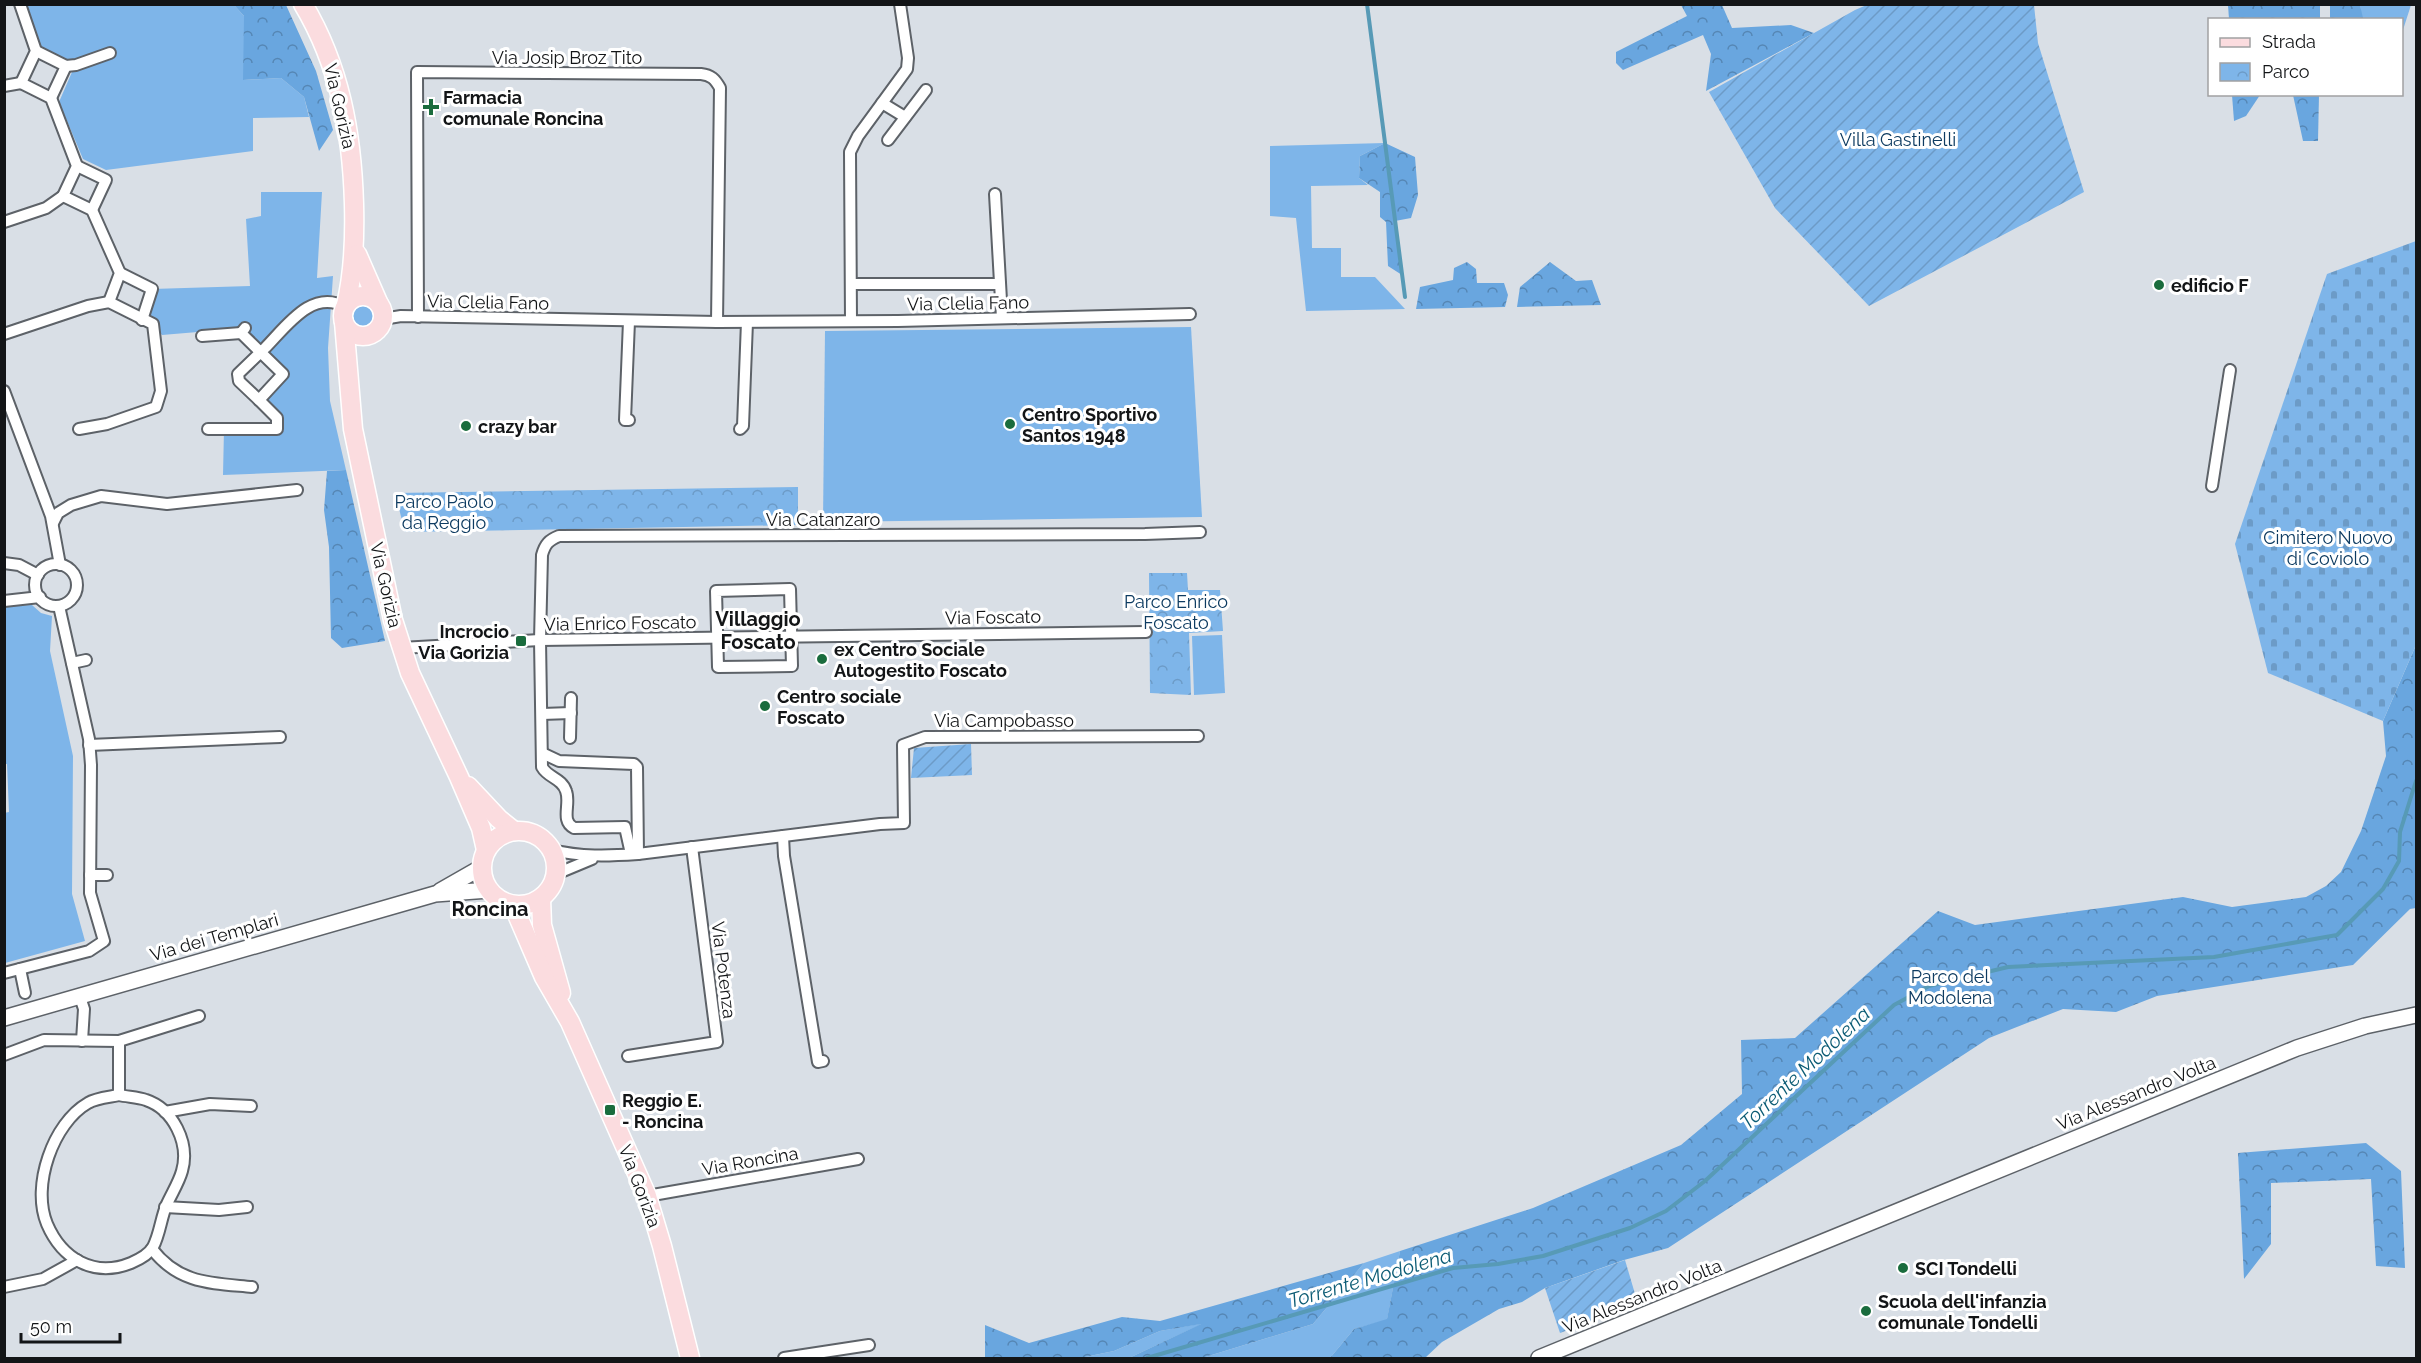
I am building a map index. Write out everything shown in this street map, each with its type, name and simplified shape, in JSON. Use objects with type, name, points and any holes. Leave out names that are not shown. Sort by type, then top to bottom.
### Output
[{"type":"main road","name":"Via Gorizia","points":[[303,4],[324,43],[335,73],[348,125],[353,172],[355,250],[352,280],[345,311],[349,381],[358,460],[401,648],[481,828],[484,859]]},
{"type":"main road","name":"Via Gorizia","points":[[349,381],[351,364],[356,353],[378,318],[355,250]]},
{"type":"main road","points":[[356,297],[373,298],[378,318],[356,335],[347,327],[345,311],[356,297]]},
{"type":"main road","points":[[459,777],[499,819],[514,831]]},
{"type":"main road","points":[[514,831],[531,832],[542,838],[552,850],[556,861],[553,884],[541,898],[528,904],[513,905],[500,900],[489,890],[483,879],[484,859],[498,837],[514,831]]},
{"type":"main road","points":[[541,898],[542,925],[547,949],[570,1022]]},
{"type":"main road","points":[[513,905],[544,977],[570,1022]]},
{"type":"main road","name":"Via Gorizia","points":[[570,1022],[647,1196],[690,1359]]},
{"type":"street","points":[[20,4],[36,51],[21,83]]},
{"type":"street","points":[[851,321],[850,152],[858,136],[907,69],[908,58],[900,4]]},
{"type":"street","points":[[36,51],[66,66],[110,53]]},
{"type":"street","points":[[51,98],[66,66]]},
{"type":"street","name":"Via Josip Broz Tito","points":[[418,317],[417,72],[701,74],[709,75],[716,80],[720,88],[717,322]]},
{"type":"street","points":[[4,86],[21,83],[51,98],[77,166],[105,180],[92,210]]},
{"type":"street","points":[[888,140],[926,90]]},
{"type":"street","points":[[882,103],[905,117]]},
{"type":"street","points":[[4,222],[46,208],[63,196],[77,166]]},
{"type":"street","points":[[995,194],[1002,318]]},
{"type":"street","points":[[63,196],[92,210],[120,273],[152,289],[142,320]]},
{"type":"street","points":[[108,302],[120,273]]},
{"type":"street","points":[[851,284],[1000,284]]},
{"type":"street","points":[[4,334],[88,306],[108,302],[153,324],[161,391],[156,407],[107,424],[79,429]]},
{"type":"street","points":[[208,429],[278,429],[277,418],[238,381],[238,374],[308,306],[327,302],[338,303],[345,311]]},
{"type":"street","name":"Via Clelia Fano","points":[[378,318],[401,316],[747,322],[1190,314]]},
{"type":"street","points":[[629,321],[625,420],[629,420]]},
{"type":"street","points":[[740,429],[743,426],[747,322]]},
{"type":"street","points":[[202,336],[243,331],[283,374],[259,400]]},
{"type":"street","points":[[2212,486],[2230,370]]},
{"type":"street","points":[[4,391],[53,523],[60,565]]},
{"type":"street","points":[[53,523],[58,513],[71,505],[101,496],[167,504],[297,490]]},
{"type":"street","name":"Via Catanzaro","points":[[540,640],[542,555],[544,546],[551,539],[559,536],[1200,532]]},
{"type":"street","points":[[4,563],[19,565],[38,575]]},
{"type":"street","points":[[60,565],[72,572],[77,586],[72,599],[59,606],[48,604],[39,597],[36,586],[38,575],[45,568],[60,565]]},
{"type":"street","points":[[790,589],[792,666],[718,667],[718,638],[716,591],[790,589]]},
{"type":"street","points":[[4,601],[39,597]]},
{"type":"street","points":[[4,973],[89,951],[104,941],[90,893],[89,745],[59,606]]},
{"type":"street","name":"Via Foscato","points":[[841,635],[1146,632]]},
{"type":"street","name":"Via Enrico Foscato","points":[[401,648],[540,640],[841,635]]},
{"type":"street","points":[[540,640],[544,771],[562,782],[566,789],[568,797],[566,820],[574,828],[638,827]]},
{"type":"street","points":[[72,663],[86,660]]},
{"type":"street","points":[[570,738],[571,698]]},
{"type":"street","points":[[542,714],[571,713]]},
{"type":"street","name":"Via Campobasso","points":[[552,850],[571,855],[598,857],[904,824],[903,745],[925,737],[1198,736]]},
{"type":"street","points":[[89,745],[280,737]]},
{"type":"street","points":[[542,753],[559,761],[634,764],[637,767],[638,827],[635,854]]},
{"type":"street","points":[[625,827],[635,854]]},
{"type":"street","points":[[783,836],[784,856],[818,1062],[823,1061]]},
{"type":"street","name":"Via Potenza","points":[[628,1056],[717,1042],[692,847]]},
{"type":"street","name":"Via Campobasso","points":[[556,874],[598,857]]},
{"type":"street","points":[[435,894],[484,859]]},
{"type":"street","points":[[90,875],[107,875]]},
{"type":"street","points":[[435,894],[489,890]]},
{"type":"street","name":"Via dei Templari","points":[[4,1018],[435,894]]},
{"type":"street","points":[[20,969],[25,993]]},
{"type":"street","points":[[80,997],[84,1009],[82,1041]]},
{"type":"street","name":"Via Alessandro Volta","points":[[1539,1359],[1758,1269],[1786,1248],[1831,1228],[1847,1223],[1875,1220],[2297,1048],[2365,1026],[2416,1015]]},
{"type":"street","points":[[4,1054],[44,1040],[119,1041],[199,1016]]},
{"type":"street","points":[[119,1041],[119,1095]]},
{"type":"street","points":[[119,1095],[147,1100],[165,1112],[177,1126],[184,1159],[182,1172],[165,1207],[152,1249],[139,1260],[120,1267],[103,1270],[88,1267],[77,1260],[53,1236],[46,1222],[42,1195],[48,1157],[59,1131],[72,1115],[89,1102],[119,1095]]},
{"type":"street","points":[[165,1112],[210,1104],[251,1106]]},
{"type":"street","name":"Via Roncina","points":[[647,1196],[858,1159]]},
{"type":"street","points":[[165,1207],[219,1210],[247,1207]]},
{"type":"street","points":[[152,1249],[162,1262],[188,1277],[199,1281],[252,1287]]},
{"type":"street","points":[[4,1287],[43,1279],[77,1260]]},
{"type":"street","points":[[784,1359],[869,1345]]},
{"type":"green space","name":"Villa Gastinelli","points":[[1869,4],[2034,5],[2038,43],[2084,192],[1869,306],[1775,208],[1709,92]]},
{"type":"green space","points":[[20,5],[234,5],[244,16],[244,80],[281,78],[304,97],[309,117],[253,118],[253,151],[106,170],[83,159],[59,102],[75,65],[36,51]]},
{"type":"green space","points":[[234,5],[286,5],[316,71],[333,130],[319,151],[304,97],[281,78],[243,80],[244,16]]},
{"type":"green space","points":[[1681,5],[1722,5],[1732,28],[1791,25],[1814,33],[1706,91],[1711,54],[1703,35],[1623,70],[1616,63],[1616,52],[1687,16]]},
{"type":"green space","points":[[2228,5],[2320,5],[2320,18],[2229,18]]},
{"type":"green space","points":[[2330,5],[2360,5],[2363,18],[2330,18]]},
{"type":"green space","points":[[2360,5],[2411,5],[2403,30],[2403,18],[2362,18]]},
{"type":"green space","points":[[2232,96],[2259,96],[2246,116],[2234,121]]},
{"type":"green space","points":[[2293,96],[2319,96],[2318,141],[2303,141]]},
{"type":"green space","points":[[1385,143],[1360,156],[1359,178],[1368,185],[1311,186],[1312,248],[1341,248],[1341,277],[1375,277],[1405,309],[1306,311],[1296,218],[1270,216],[1270,146]]},
{"type":"green space","points":[[1385,143],[1415,157],[1418,195],[1411,218],[1395,221],[1402,275],[1388,266],[1386,222],[1380,217],[1380,192],[1359,178],[1360,156]]},
{"type":"green space","points":[[261,192],[322,192],[317,278],[333,276],[328,348],[330,401],[346,470],[223,475],[224,429],[277,428],[259,400],[282,375],[245,328],[162,335],[153,324],[142,320],[152,289],[250,286],[246,219],[261,216]]},
{"type":"green space","name":"Cimitero Nuovo di Coviolo","points":[[2416,241],[2416,645],[2383,721],[2268,673],[2235,544],[2327,274]]},
{"type":"green space","points":[[1467,262],[1476,269],[1477,283],[1504,283],[1508,295],[1505,307],[1416,309],[1420,287],[1453,280],[1454,268]]},
{"type":"green space","points":[[1550,262],[1576,281],[1592,280],[1601,305],[1517,307],[1520,287]]},
{"type":"green space","points":[[362,304],[371,307],[374,316],[371,325],[362,328],[353,325],[350,316],[353,307]]},
{"type":"green space","name":"Centro Sportivo Santos 1948","points":[[1191,327],[1202,517],[823,522],[825,331]]},
{"type":"green space","points":[[346,470],[385,641],[342,648],[331,638],[329,547],[324,510],[327,471]]},
{"type":"green space","name":"Parco Paolo da Reggio","points":[[798,487],[798,525],[405,532],[395,493]]},
{"type":"green space","name":"Parco Enrico Foscato","points":[[1149,573],[1187,573],[1188,590],[1220,590],[1223,631],[1189,633],[1191,695],[1150,693]]},
{"type":"green space","points":[[32,605],[41,613],[52,616],[50,651],[73,756],[72,894],[85,941],[5,963],[4,813],[9,812],[7,764],[4,764],[5,606]]},
{"type":"green space","points":[[1222,635],[1225,693],[1194,695],[1192,636]]},
{"type":"green space","name":"Parco del Modolena","points":[[2416,645],[2416,908],[2410,909],[2353,965],[2157,996],[2116,1012],[2063,1009],[1989,1038],[1668,1248],[1624,1260],[1545,1288],[1522,1302],[1499,1309],[1442,1342],[1425,1358],[1330,1358],[1354,1329],[1387,1319],[1400,1251],[1533,1208],[1681,1145],[1742,1094],[1741,1040],[1795,1038],[1938,911],[1975,925],[2183,897],[2232,907],[2306,897],[2326,886],[2341,872],[2361,831],[2386,756],[2383,721]]},
{"type":"green space","points":[[971,744],[972,775],[911,778],[914,748]]},
{"type":"green space","points":[[2366,1143],[2401,1171],[2405,1268],[2376,1266],[2371,1179],[2271,1183],[2271,1244],[2244,1279],[2238,1153]]},
{"type":"green space","points":[[1400,1251],[1387,1320],[1354,1329],[1330,1358],[1202,1358],[1313,1324],[1364,1263]]},
{"type":"green space","points":[[1625,1260],[1638,1304],[1560,1333],[1545,1288]]},
{"type":"green space","points":[[1364,1263],[1313,1324],[1202,1358],[1129,1358],[1201,1324],[1160,1331],[1114,1351],[1080,1358],[985,1358],[985,1325],[1029,1343],[1122,1317],[1160,1321]]},
{"type":"green space","points":[[1204,1323],[1129,1358],[1080,1358],[1114,1351],[1160,1331]]},
{"type":"waterway","points":[[1367,4],[1405,297]]},
{"type":"waterway","name":"Torrente Modolena","points":[[1147,1358],[1453,1268],[1498,1264],[1543,1256],[1630,1228],[1666,1211],[1705,1181],[1894,1005],[1929,986],[2008,967],[2214,957],[2337,935],[2383,889],[2399,861],[2400,832],[2416,781]]},
{"type":"place","name":"Farmacia comunale Roncina","points":[[431,107]]},
{"type":"place","name":"edificio F","points":[[2159,285]]},
{"type":"place","name":"Centro Sportivo Santos 1948","points":[[1010,424]]},
{"type":"place","name":"crazy bar","points":[[466,426]]},
{"type":"place","name":"Incrocio Via Gorizia","points":[[521,641]]},
{"type":"place","name":"ex Centro Sociale Autogestito Foscato","points":[[822,659]]},
{"type":"place","name":"Centro sociale Foscato","points":[[765,706]]},
{"type":"place","name":"Reggio E. - Roncina","points":[[610,1110]]},
{"type":"place","name":"SCI Tondelli","points":[[1903,1268]]},
{"type":"place","name":"Scuola dell'infanzia comunale Tondelli","points":[[1866,1311]]},
{"type":"district","name":"Villaggio Foscato","points":[[758,630]]},
{"type":"district","name":"Roncina","points":[[490,909]]}]
